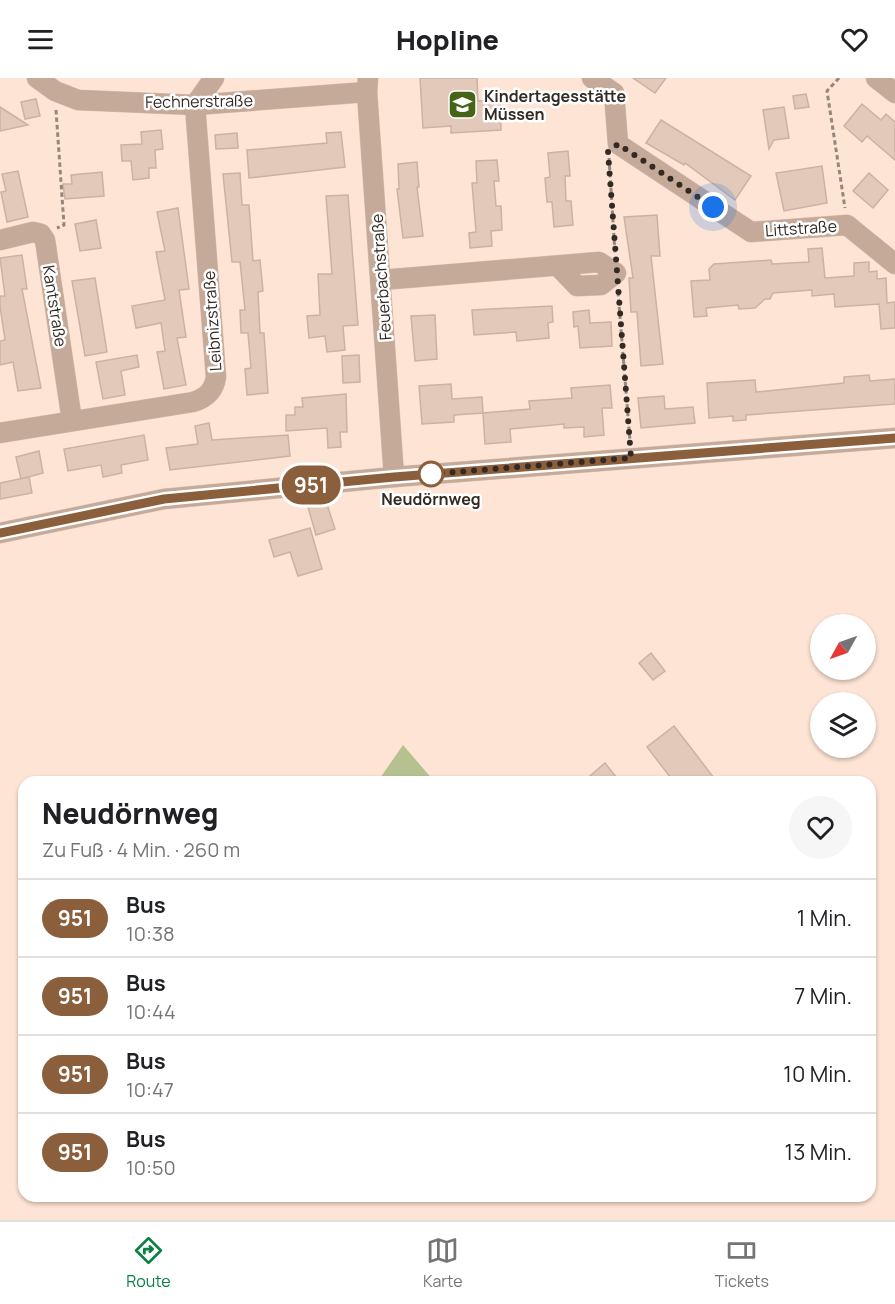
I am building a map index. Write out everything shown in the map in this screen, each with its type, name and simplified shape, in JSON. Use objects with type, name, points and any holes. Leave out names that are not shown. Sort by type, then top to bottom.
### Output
[{"type":"street","name":"Fechnerstraße","points":[[37,78],[55,91],[78,100],[195,105],[367,85]]},
{"type":"street","points":[[195,105],[214,78]]},
{"type":"street","points":[[592,78],[614,93],[618,144]]},
{"type":"street","points":[[876,78],[895,93]]},
{"type":"street","name":"Feuerbachstraße","points":[[367,85],[394,477]]},
{"type":"street","name":"Leibnizstraße","points":[[0,433],[193,402],[205,397],[215,382],[195,105]]},
{"type":"street","name":"Littstraße","points":[[618,144],[751,232],[847,225],[895,264]]},
{"type":"street","points":[[0,240],[33,232],[41,234]]},
{"type":"street","name":"Kantstraße","points":[[41,234],[45,240],[72,421]]},
{"type":"street","points":[[381,280],[599,262],[616,273]]},
{"type":"street","points":[[0,532],[164,499],[394,477],[895,438]]},
{"type":"path","points":[[839,78],[827,91],[847,225]]},
{"type":"path","points":[[41,234],[64,225],[55,91]]},
{"type":"path","points":[[618,144],[608,152],[631,458]]},
{"type":"green space","points":[[403,745],[430,776],[381,776]]},
{"type":"building","name":"Kindertagesstätte Müssen","points":[[420,78],[477,78],[478,101],[500,100],[501,130],[451,133],[451,126],[423,128]]},
{"type":"building","points":[[633,78],[666,78],[655,93]]},
{"type":"building","points":[[806,94],[809,107],[795,109],[793,96]]},
{"type":"building","points":[[36,99],[40,116],[25,119],[21,102]]},
{"type":"building","points":[[862,104],[881,120],[886,114],[895,122],[895,160],[867,136],[862,142],[844,126]]},
{"type":"building","points":[[0,107],[28,125],[0,131]]},
{"type":"building","points":[[784,107],[789,138],[774,140],[769,149],[763,110]]},
{"type":"building","points":[[661,120],[751,176],[735,200],[685,163],[684,165],[646,143]]},
{"type":"building","points":[[161,130],[163,149],[155,150],[156,168],[149,168],[149,178],[133,180],[131,161],[122,161],[121,145],[142,144],[141,132]]},
{"type":"building","points":[[341,132],[345,167],[249,178],[247,150],[327,143],[326,133]]},
{"type":"building","points":[[237,133],[238,148],[216,149],[215,135]]},
{"type":"building","points":[[568,151],[570,176],[565,176],[566,201],[571,201],[573,225],[554,227],[552,202],[547,202],[545,178],[550,177],[548,153]]},
{"type":"building","points":[[497,160],[499,181],[494,181],[496,206],[501,206],[502,230],[491,231],[492,246],[470,248],[469,233],[476,232],[472,183],[477,183],[476,161]]},
{"type":"building","points":[[417,162],[419,187],[417,187],[423,236],[403,238],[397,189],[399,189],[398,164]]},
{"type":"building","points":[[822,166],[827,203],[784,211],[776,173]]},
{"type":"building","points":[[18,171],[28,217],[7,222],[1,192],[6,191],[2,174]]},
{"type":"building","points":[[102,172],[104,196],[65,199],[63,184],[72,184],[71,175]]},
{"type":"building","points":[[240,173],[242,205],[249,205],[253,261],[260,260],[263,291],[258,292],[260,333],[264,333],[268,393],[247,395],[245,369],[251,368],[248,333],[241,333],[240,310],[245,310],[240,262],[232,262],[223,174]]},
{"type":"building","points":[[869,173],[888,190],[873,208],[853,191]]},
{"type":"building","points":[[348,195],[358,325],[343,326],[345,350],[327,352],[325,336],[309,338],[307,316],[320,315],[318,274],[332,274],[326,196]]},
{"type":"building","points":[[178,208],[189,289],[179,290],[186,337],[177,338],[186,385],[164,389],[157,352],[165,351],[161,323],[136,328],[132,306],[165,300],[156,252],[165,251],[157,212]]},
{"type":"building","points":[[657,215],[660,256],[651,256],[663,364],[641,366],[637,312],[631,312],[629,278],[633,278],[624,217]]},
{"type":"building","points":[[96,220],[101,248],[80,251],[75,224]]},
{"type":"building","points":[[822,248],[825,278],[854,276],[854,263],[869,262],[869,272],[877,271],[877,279],[886,278],[887,303],[895,302],[895,328],[881,329],[879,304],[835,307],[834,294],[812,296],[812,290],[773,293],[770,299],[765,299],[755,308],[739,309],[738,305],[706,308],[707,316],[694,317],[691,281],[710,280],[709,269],[714,264],[771,260],[772,264],[809,262],[808,249]]},
{"type":"building","points":[[22,255],[27,289],[22,289],[41,388],[18,391],[13,362],[0,365],[0,341],[5,340],[0,296],[5,296],[0,258]]},
{"type":"building","points":[[95,278],[107,352],[85,356],[72,281]]},
{"type":"building","points":[[552,306],[553,322],[548,323],[549,338],[517,341],[516,332],[474,335],[472,310]]},
{"type":"building","points":[[589,310],[590,323],[611,322],[612,346],[580,348],[578,326],[574,327],[573,312]]},
{"type":"building","points":[[435,315],[437,359],[415,361],[411,316]]},
{"type":"building","points":[[137,355],[139,367],[121,371],[125,395],[103,399],[96,362]]},
{"type":"building","points":[[359,355],[360,382],[343,383],[342,356]]},
{"type":"building","points":[[869,375],[870,381],[895,379],[895,404],[746,415],[746,420],[733,421],[733,416],[709,418],[707,383],[755,380],[756,392],[844,383],[844,377]]},
{"type":"building","points":[[451,384],[452,399],[482,397],[483,413],[454,415],[454,422],[422,424],[419,386]]},
{"type":"building","points":[[610,385],[612,408],[602,408],[604,435],[584,437],[584,427],[564,428],[564,424],[510,429],[511,442],[485,444],[483,413],[530,409],[529,401],[572,398],[571,388]]},
{"type":"building","points":[[346,394],[347,432],[340,432],[341,447],[328,448],[327,428],[286,431],[286,415],[295,415],[295,407],[303,407],[302,398]]},
{"type":"building","points":[[664,396],[665,409],[693,407],[695,423],[641,428],[638,398]]},
{"type":"building","points":[[209,423],[212,440],[288,435],[290,456],[170,470],[166,448],[198,444],[195,426]]},
{"type":"building","points":[[144,435],[148,460],[121,465],[122,473],[103,477],[101,465],[68,471],[64,449]]},
{"type":"building","points":[[39,451],[43,473],[21,479],[16,457]]},
{"type":"building","points":[[29,477],[32,493],[0,499],[0,483]]},
{"type":"building","points":[[326,501],[335,529],[316,535],[308,507]]},
{"type":"building","points":[[310,528],[322,569],[298,576],[290,552],[274,557],[269,540]]},
{"type":"building","points":[[651,653],[665,671],[653,680],[639,663]]},
{"type":"building","points":[[674,726],[712,776],[669,776],[647,747]]},
{"type":"building","points":[[605,763],[615,776],[590,776]]},
{"type":"bus line","name":"951","points":[[0,533],[164,499],[394,477],[895,438]]},
{"type":"place","name":"Kindertagesstätte Müssen","points":[[463,105]]},
{"type":"place","name":"Neudörnweg","points":[[431,474]]},
{"type":"route","points":[[431,474],[631,458],[608,152],[618,144],[713,207]]}]
